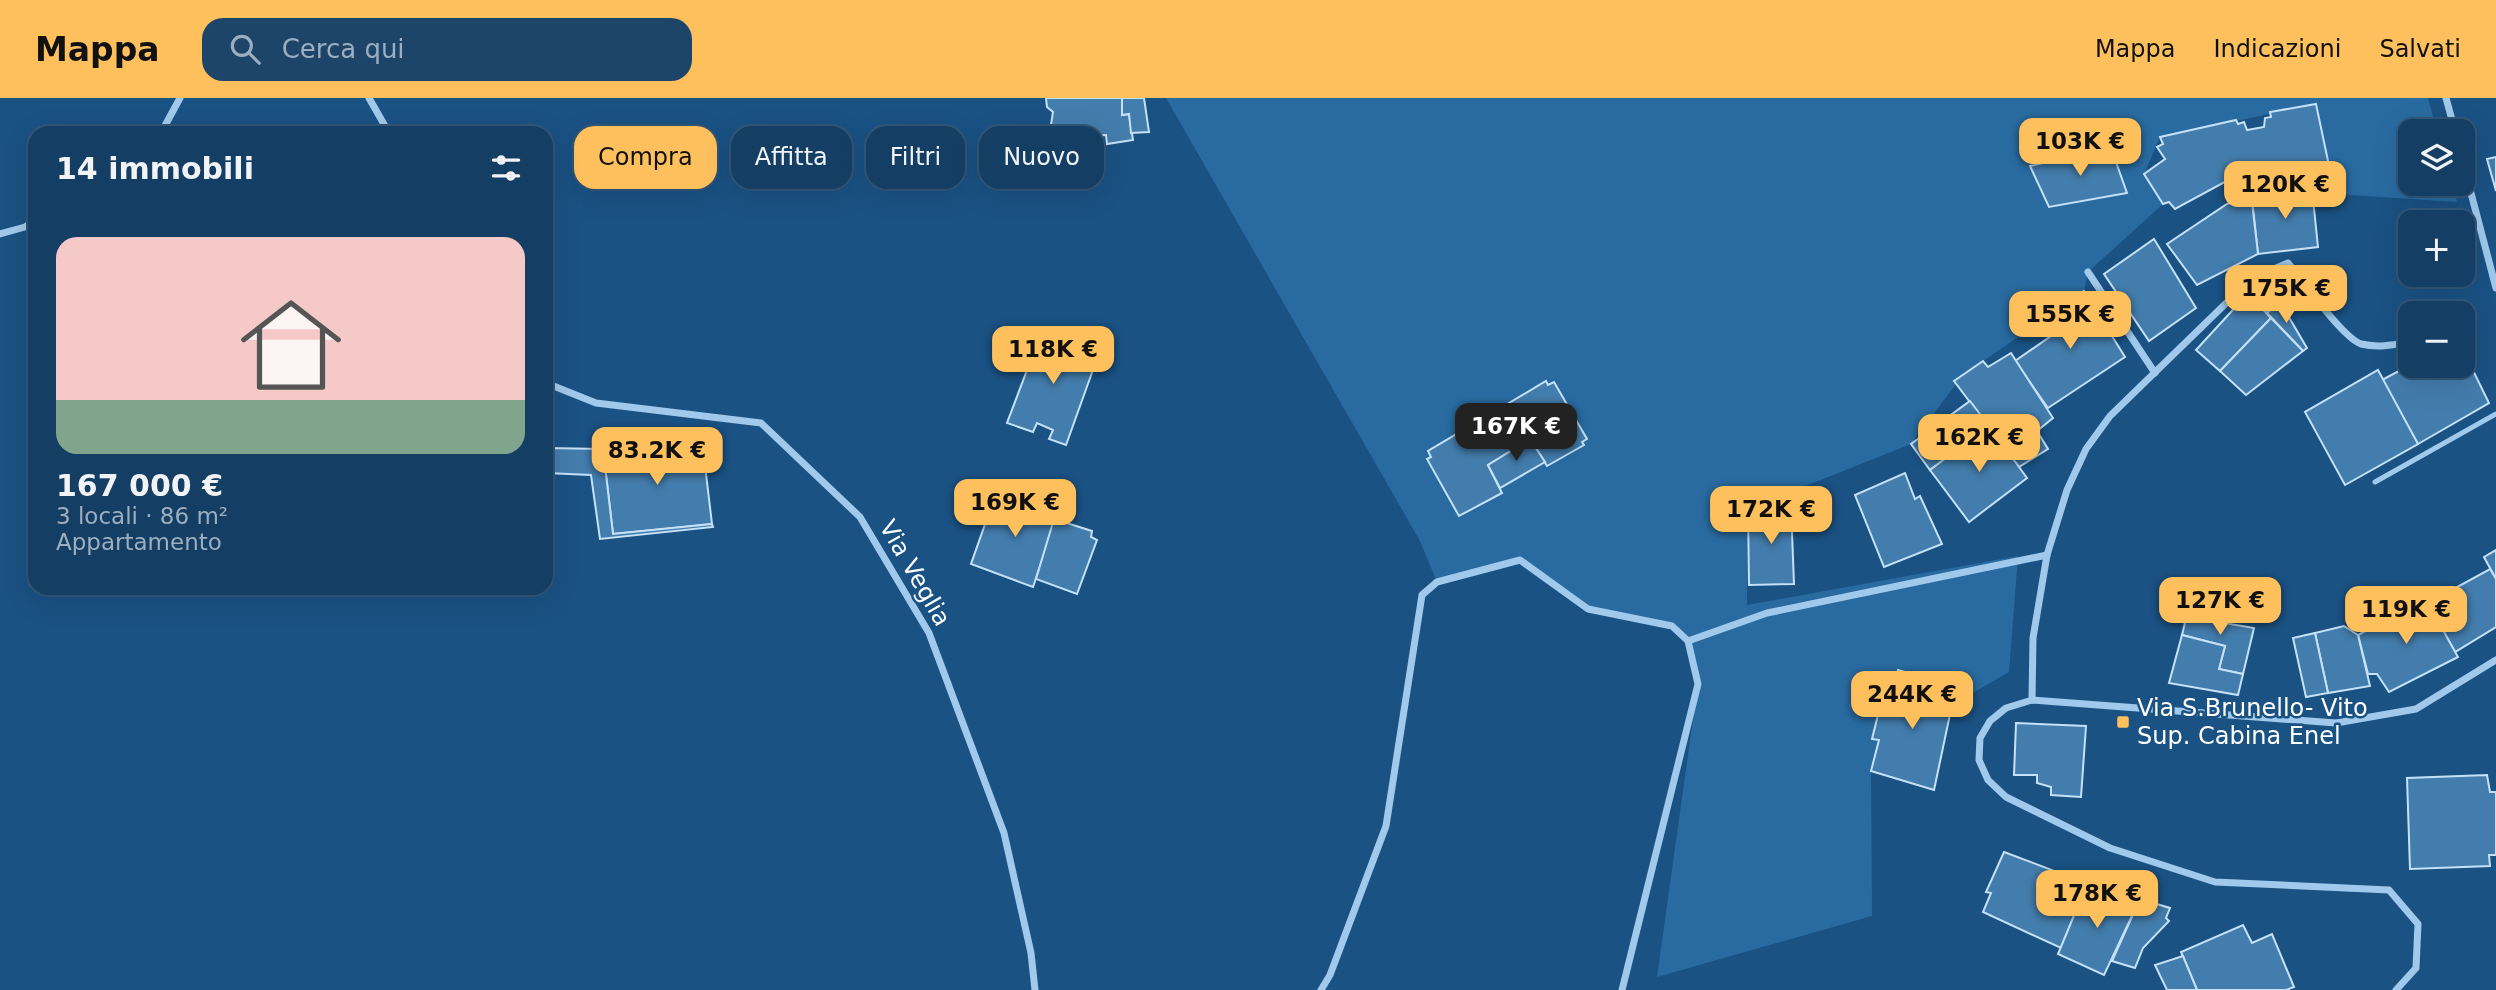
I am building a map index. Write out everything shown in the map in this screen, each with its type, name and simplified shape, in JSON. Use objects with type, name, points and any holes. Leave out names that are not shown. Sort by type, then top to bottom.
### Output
[{"type":"street","points":[[165,126],[180,98]]},
{"type":"street","points":[[369,98],[385,126]]},
{"type":"street","points":[[2446,98],[2452,119]]},
{"type":"street","points":[[2472,196],[2496,288]]},
{"type":"street","points":[[0,234],[28,225]]},
{"type":"street","points":[[2032,700],[2033,638],[2047,555],[2067,490],[2087,449],[2110,416],[2252,278],[2288,263],[2336,322],[2358,343],[2386,347],[2398,344]]},
{"type":"street","points":[[2088,272],[2155,373]]},
{"type":"street","name":"Via Veglia","points":[[553,386],[596,403],[761,423],[860,517],[929,633],[1004,833],[1031,953],[1035,990]]},
{"type":"street","points":[[1688,641],[1767,613],[2047,555]]},
{"type":"street","points":[[1321,990],[1330,975],[1385,826],[1422,595],[1437,582],[1520,559],[1588,609],[1672,626],[1688,641],[1698,684],[1622,990]]},
{"type":"street","points":[[2396,990],[2416,968],[2418,924],[2389,890],[2215,882],[2110,848],[2006,797],[1988,780],[1979,760],[1980,738],[1990,721],[2006,708],[2032,700],[2336,723],[2416,709],[2496,660]]},
{"type":"lane","points":[[2375,482],[2496,414]]},
{"type":"shaded area","points":[[1166,98],[2428,98],[2434,119],[2398,119],[2398,196],[2455,196],[2457,202],[2335,194],[2316,104],[2160,137],[2144,174],[2163,204],[2088,272],[2084,291],[1962,376],[1911,444],[1748,509],[1747,605],[2018,556],[2009,672],[1952,705],[1940,701],[1944,683],[1899,670],[1891,698],[1883,696],[1872,738],[1879,740],[1871,771],[1872,916],[1657,977],[1698,684],[1688,641],[1672,626],[1588,609],[1520,560],[1437,582],[1420,541]]},
{"type":"building","points":[[1046,98],[1122,98],[1122,115],[1129,114],[1133,140],[1107,144],[1104,126],[1053,126],[1051,125],[1053,112],[1047,107]]},
{"type":"building","points":[[1122,98],[1144,98],[1149,132],[1131,133],[1129,114],[1122,115]]},
{"type":"building","points":[[2316,104],[2335,194],[2312,194],[2309,180],[2301,182],[2298,176],[2232,178],[2175,209],[2169,202],[2163,204],[2144,174],[2165,159],[2157,147],[2163,144],[2160,137],[2236,120],[2238,124],[2244,122],[2247,130],[2264,127],[2265,118],[2271,117],[2270,112]]},
{"type":"building","points":[[2111,148],[2127,193],[2049,207],[2030,166]]},
{"type":"building","points":[[2496,157],[2496,191],[2487,159]]},
{"type":"building","points":[[2278,188],[2312,189],[2318,247],[2258,254],[2252,199],[2278,194]]},
{"type":"building","points":[[2246,197],[2248,202],[2252,202],[2258,254],[2197,285],[2167,244],[2227,204]]},
{"type":"building","points":[[2154,239],[2196,308],[2149,341],[2104,274]]},
{"type":"building","points":[[2084,291],[2125,357],[2048,408],[2015,361],[2051,336],[2040,321]]},
{"type":"building","points":[[2274,292],[2280,302],[2267,313],[2255,301]]},
{"type":"building","points":[[2241,301],[2246,306],[2255,301],[2271,318],[2220,371],[2196,350]]},
{"type":"building","points":[[2280,302],[2307,348],[2303,351],[2267,313]]},
{"type":"building","points":[[2271,318],[2303,351],[2246,395],[2220,371]]},
{"type":"building","points":[[1041,330],[1099,353],[1066,445],[1049,439],[1053,430],[1037,423],[1033,432],[1007,423],[1027,370],[1023,368]]},
{"type":"building","points":[[2011,353],[2053,418],[2037,431],[2048,449],[2019,467],[1954,381],[1983,361],[1988,367]]},
{"type":"building","points":[[2378,370],[2418,444],[2345,485],[2305,412]]},
{"type":"building","points":[[2398,371],[2398,378],[2475,378],[2475,374],[2489,403],[2418,444],[2382,380]]},
{"type":"building","points":[[1546,381],[1548,385],[1554,382],[1587,439],[1582,442],[1584,445],[1547,466],[1530,439],[1488,465],[1502,493],[1459,516],[1427,459],[1431,457],[1428,451]]},
{"type":"building","points":[[1970,401],[1989,426],[1930,470],[1911,444]]},
{"type":"building","points":[[1989,426],[2027,478],[1969,522],[1930,470]]},
{"type":"building","points":[[1530,439],[1545,462],[1500,488],[1488,465]]},
{"type":"building","points":[[702,440],[712,524],[613,534],[603,449]]},
{"type":"building","points":[[553,448],[603,449],[613,534],[712,524],[713,527],[600,539],[591,475],[553,473]]},
{"type":"building","points":[[1905,473],[1915,499],[1920,496],[1942,544],[1884,567],[1855,495]]},
{"type":"building","points":[[996,493],[1030,506],[1033,500],[1059,510],[1033,587],[971,564]]},
{"type":"building","points":[[1791,506],[1794,584],[1749,585],[1748,509]]},
{"type":"building","points":[[1054,519],[1092,531],[1091,537],[1097,540],[1077,594],[1036,579]]},
{"type":"building","points":[[2496,550],[2496,579],[2484,557]]},
{"type":"building","points":[[2490,569],[2496,579],[2496,627],[2455,652],[2428,603]]},
{"type":"building","points":[[2425,598],[2458,657],[2389,692],[2377,674],[2368,674],[2358,635]]},
{"type":"building","points":[[2189,606],[2220,612],[2218,622],[2254,628],[2243,674],[2219,669],[2225,646],[2182,635]]},
{"type":"building","points":[[2344,626],[2358,635],[2370,686],[2328,693],[2315,633]]},
{"type":"building","points":[[2315,633],[2328,693],[2306,697],[2293,638]]},
{"type":"building","points":[[2182,635],[2225,646],[2219,669],[2243,674],[2238,695],[2169,683]]},
{"type":"building","points":[[1898,670],[1944,683],[1940,701],[1952,705],[1934,790],[1871,771],[1879,740],[1872,739],[1883,695],[1891,698]]},
{"type":"building","points":[[2016,723],[2086,726],[2081,797],[2051,795],[2051,787],[2037,783],[2037,775],[2014,775]]},
{"type":"building","points":[[2487,775],[2490,792],[2496,792],[2496,855],[2489,855],[2490,866],[2410,869],[2407,778]]},
{"type":"building","points":[[2004,852],[2073,878],[2071,885],[2085,889],[2061,948],[1983,912],[1991,893],[1986,892]]},
{"type":"building","points":[[2085,889],[2130,901],[2132,897],[2140,899],[2104,975],[2058,954]]},
{"type":"building","points":[[2140,899],[2170,908],[2166,918],[2169,921],[2143,948],[2135,968],[2112,961]]},
{"type":"building","points":[[2243,925],[2252,943],[2272,934],[2294,987],[2286,990],[2197,990],[2181,952]]},
{"type":"building","points":[[2183,956],[2197,990],[2167,990],[2155,965]]},
{"type":"place","name":"Via S.Brunello- Vito Sup. Cabina Enel","points":[[2123,722]]}]
